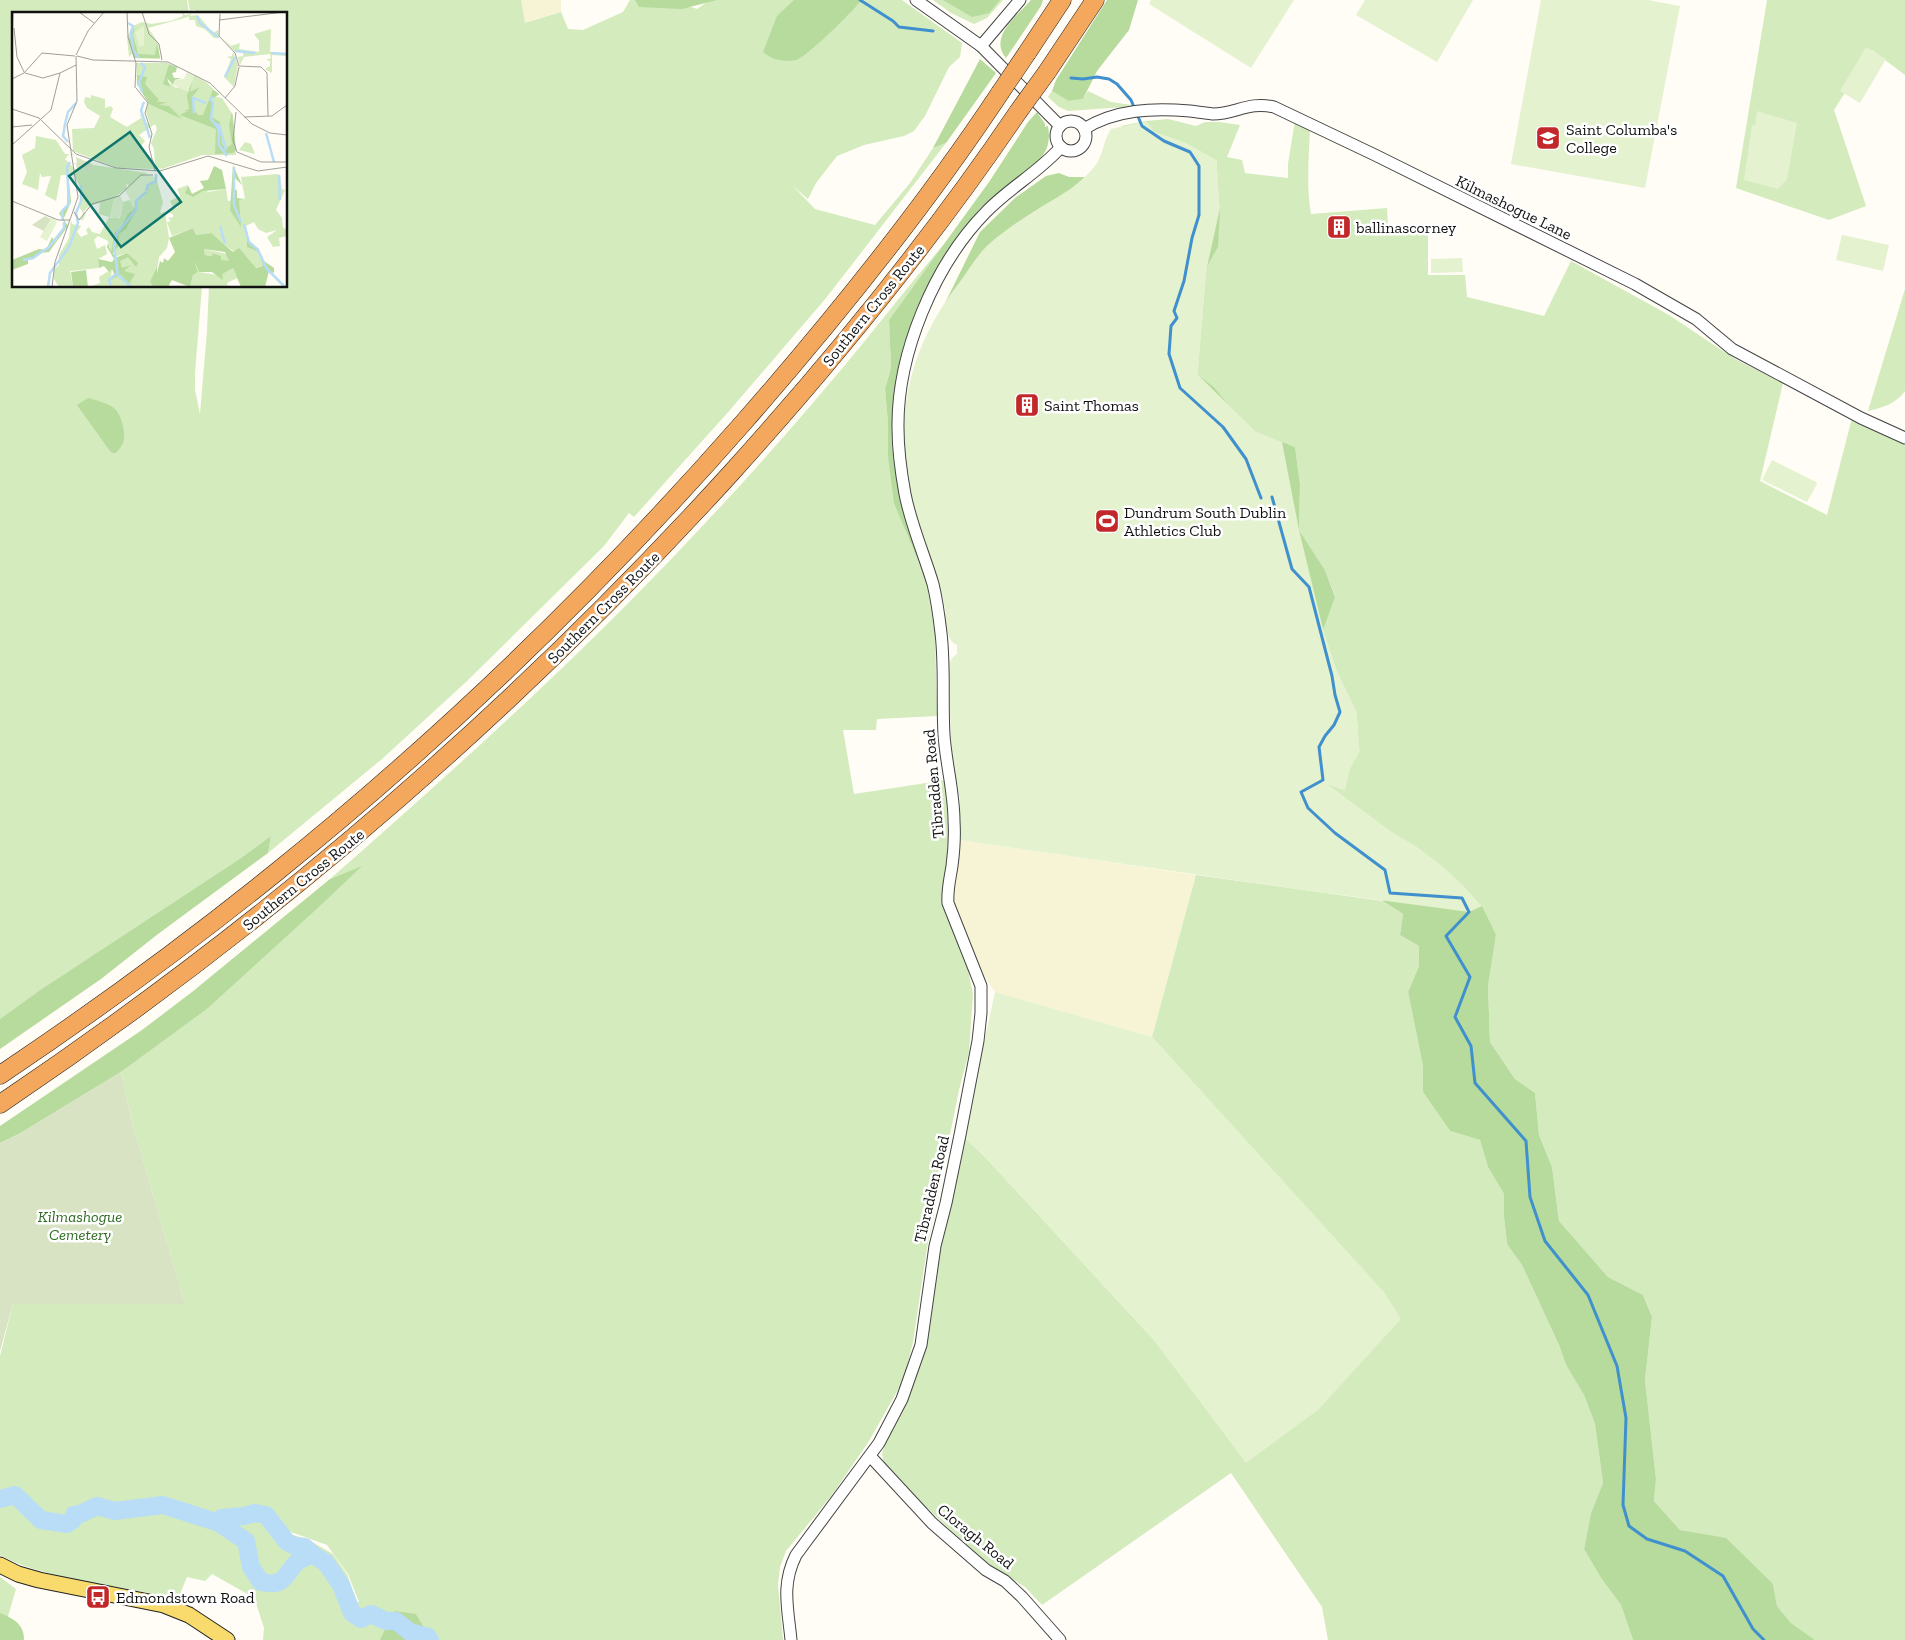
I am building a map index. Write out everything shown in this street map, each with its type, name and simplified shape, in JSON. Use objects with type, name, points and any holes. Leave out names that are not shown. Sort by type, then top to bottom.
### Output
[{"type":"highway","name":"Southern Cross Route","points":[[0,1075],[149,970],[275,874],[354,808],[454,719],[548,630],[643,534],[796,363],[866,277],[951,165],[1062,0]]},
{"type":"highway","name":"Southern Cross Route","points":[[0,1104],[120,1021],[282,897],[378,818],[559,652],[642,568],[774,426],[849,337],[977,173],[1095,0]]},
{"type":"main road","points":[[0,1565],[18,1574],[39,1580],[164,1606],[189,1615],[227,1640]]},
{"type":"street","points":[[916,0],[981,46],[1060,126]]},
{"type":"street","points":[[981,46],[1020,0]]},
{"type":"street","name":"Kilmashogue Lane","points":[[1084,129],[1102,120],[1124,113],[1139,111],[1177,110],[1213,114],[1258,104],[1274,107],[1292,114],[1635,284],[1696,319],[1732,349],[1862,418],[1905,438]]},
{"type":"street","points":[[1068,121],[1078,122],[1084,129],[1086,139],[1080,148],[1070,151],[1061,147],[1056,139],[1057,130],[1060,126],[1068,121]]},
{"type":"street","name":"Tibradden Road","points":[[791,1640],[786,1588],[789,1568],[796,1555],[870,1456],[898,1407],[921,1345],[935,1246],[960,1135],[978,1040],[981,1013],[981,986],[948,903],[947,893],[952,864],[954,821],[953,795],[944,736],[942,636],[933,585],[917,540],[905,495],[899,455],[900,397],[907,357],[926,302],[948,262],[966,236],[985,213],[1009,190],[1042,165],[1061,147]]},
{"type":"street","name":"Cloragh Road","points":[[870,1456],[932,1523],[986,1570],[1005,1581],[1022,1597],[1060,1640]]},
{"type":"shaded area","points":[[521,0],[561,0],[561,12],[525,23]]},
{"type":"shaded area","points":[[960,840],[1196,875],[1152,1037],[995,992],[981,972],[954,902],[953,891]]},
{"type":"green space","points":[[0,0],[187,0],[189,12],[12,12],[12,288],[202,288],[195,373],[195,390],[200,414],[209,288],[288,288],[288,12],[196,12],[195,10],[190,11],[188,0],[521,0],[525,23],[561,12],[568,29],[583,30],[623,12],[630,0],[670,0],[697,9],[710,0],[902,0],[962,43],[960,57],[949,67],[925,116],[914,131],[904,136],[864,145],[837,156],[816,183],[808,199],[793,186],[815,209],[875,225],[910,183],[933,148],[946,143],[826,298],[730,410],[634,517],[629,513],[604,546],[466,682],[382,759],[268,853],[271,836],[241,858],[40,990],[0,1019]]},
{"type":"green space","points":[[635,0],[717,0],[682,9],[639,7]]},
{"type":"green space","points":[[794,0],[861,0],[830,33],[801,57],[791,61],[778,60],[763,52],[777,16]]},
{"type":"green space","points":[[933,0],[1003,0],[987,18],[974,24],[951,13]]},
{"type":"green space","points":[[943,0],[1000,0],[989,13],[972,17]]},
{"type":"green space","points":[[1031,0],[1043,0],[1041,6],[1006,58],[1001,50],[1000,42],[1003,34],[1013,19]]},
{"type":"green space","points":[[1107,0],[1138,0],[1129,30],[1097,71],[1083,99],[1069,101],[1052,91],[1056,80]]},
{"type":"green space","points":[[1151,0],[1294,0],[1251,68],[1149,4]]},
{"type":"green space","points":[[1365,0],[1473,0],[1437,62],[1356,15]]},
{"type":"green space","points":[[1541,0],[1648,0],[1680,6],[1645,188],[1511,164]]},
{"type":"green space","points":[[1767,0],[1905,0],[1905,75],[1872,50],[1834,110],[1866,206],[1829,220],[1736,188]]},
{"type":"green space","points":[[1866,47],[1886,59],[1860,103],[1840,91]]},
{"type":"green space","points":[[980,59],[996,73],[946,143],[933,148]]},
{"type":"green space","points":[[1052,91],[1070,101],[1083,99],[1088,91],[1111,102],[1138,106],[1068,111],[1059,107],[1048,97]]},
{"type":"green space","points":[[1757,111],[1797,123],[1787,179],[1778,189],[1744,180],[1752,125],[1755,125]]},
{"type":"green space","points":[[1037,112],[1045,127],[1048,126],[1049,136],[1046,150],[1037,162],[984,204],[975,215],[925,291],[908,335],[898,387],[892,445],[902,505],[919,563],[894,503],[888,456],[885,389],[891,368],[889,320],[989,182],[1028,122]]},
{"type":"green space","points":[[1168,119],[1196,126],[1205,122],[1240,125],[1227,157],[1242,160],[1245,173],[1288,178],[1288,164],[1295,120],[1310,127],[1308,181],[1311,214],[1387,208],[1388,228],[1428,228],[1428,275],[1465,275],[1467,297],[1544,316],[1571,261],[1669,315],[1735,359],[1783,383],[1760,481],[1827,515],[1852,418],[1905,445],[1905,1640],[1815,1640],[1791,1623],[1777,1606],[1773,1584],[1701,1534],[1680,1530],[1654,1501],[1656,1479],[1645,1380],[1652,1317],[1643,1295],[1608,1277],[1559,1221],[1552,1167],[1539,1135],[1535,1093],[1515,1079],[1490,1042],[1488,986],[1496,935],[1464,886],[1441,865],[1327,784],[1345,791],[1350,769],[1360,751],[1323,629],[1335,596],[1325,570],[1299,530],[1300,484],[1295,447],[1255,431],[1232,409],[1214,387],[1198,375],[1197,352],[1207,267],[1218,247],[1166,136],[1154,131],[1146,121]]},
{"type":"green space","points":[[1146,121],[1154,131],[1187,143],[1217,160],[1220,208],[1218,247],[1207,267],[1198,375],[1214,387],[1232,409],[1255,431],[1295,447],[1300,484],[1299,530],[1325,570],[1335,597],[1323,630],[1337,670],[1357,712],[1360,751],[1350,769],[1345,791],[1329,785],[1392,832],[1416,846],[1441,865],[1482,906],[1496,935],[1488,986],[1490,1042],[1515,1079],[1535,1093],[1539,1135],[1552,1167],[1559,1221],[1608,1277],[1643,1295],[1652,1317],[1645,1380],[1656,1479],[1654,1501],[1680,1530],[1726,1538],[1773,1584],[1777,1606],[1791,1623],[1815,1640],[1633,1640],[1621,1605],[1601,1578],[1584,1549],[1591,1513],[1603,1483],[1595,1424],[1584,1395],[1566,1365],[1559,1345],[1522,1265],[1507,1244],[1504,1194],[1488,1167],[1480,1140],[1450,1131],[1423,1092],[1423,1066],[1408,992],[1419,966],[1419,946],[1400,935],[1403,914],[1383,901],[1054,416],[1122,126]]},
{"type":"green space","name":"Dundrum South Dublin Athletics Club","points":[[1146,121],[1154,131],[1187,143],[1217,160],[1220,208],[1207,267],[1198,375],[1255,431],[1282,442],[1299,530],[1323,629],[1337,670],[1357,712],[1360,751],[1350,769],[1345,791],[1329,785],[1392,832],[1416,846],[1441,865],[1482,906],[1469,912],[960,840],[960,799],[952,759],[948,665],[957,654],[957,645],[951,641],[947,631],[941,590],[918,524],[909,488],[904,452],[904,418],[910,383],[920,350],[937,316],[985,248],[1014,224],[1063,194],[1083,179],[1098,161],[1111,129]]},
{"type":"green space","points":[[1059,173],[1069,177],[1085,177],[945,303],[980,232],[1015,198],[1046,176]]},
{"type":"green space","points":[[1842,235],[1889,245],[1883,271],[1836,260]]},
{"type":"green space","points":[[946,242],[889,320],[891,368],[885,389],[888,456],[906,532],[926,579],[935,633],[937,716],[877,719],[876,730],[843,730],[854,794],[946,780],[949,854],[942,897],[968,970],[973,994],[969,1052],[959,1090],[927,1248],[913,1342],[904,1379],[869,1441],[832,1495],[786,1551],[780,1567],[778,1585],[783,1640],[439,1640],[424,1627],[416,1614],[380,1640],[263,1640],[264,1628],[256,1603],[251,1596],[212,1574],[205,1581],[187,1577],[177,1601],[159,1595],[36,1570],[0,1555],[0,1356],[13,1304],[185,1304],[133,1126],[121,1072],[207,1009],[318,908],[360,867],[330,879],[516,712],[606,626],[693,536],[780,441]],"holes":[[[264,1510],[291,1532],[327,1545],[348,1574],[359,1602],[357,1602],[347,1574],[333,1554],[307,1539],[289,1534],[278,1526]]]},
{"type":"green space","points":[[1462,258],[1463,272],[1431,273],[1431,259]]},
{"type":"green space","points":[[1905,289],[1905,391],[1898,399],[1889,404],[1868,411]]},
{"type":"green space","points":[[88,398],[111,406],[119,414],[124,439],[116,453],[110,451],[77,405]]},
{"type":"green space","points":[[1772,460],[1816,482],[1817,484],[1807,502],[1762,480]]},
{"type":"green space","points":[[271,836],[268,853],[158,934],[101,979],[0,1049],[0,1019],[40,990],[241,858]]},
{"type":"green space","points":[[362,866],[207,1009],[121,1072],[19,1134],[0,1143],[0,1126],[142,1030],[192,992],[330,879]]},
{"type":"green space","points":[[1196,875],[1383,901],[1403,914],[1400,935],[1419,946],[1419,966],[1408,992],[1423,1066],[1423,1092],[1450,1131],[1480,1140],[1488,1167],[1504,1194],[1507,1244],[1522,1265],[1559,1345],[1566,1365],[1584,1395],[1595,1424],[1603,1483],[1591,1513],[1584,1549],[1601,1578],[1621,1605],[1633,1640],[1328,1640],[1322,1607],[1231,1473],[1042,1605],[1025,1587],[987,1563],[884,1466],[882,1453],[907,1402],[926,1348],[939,1247],[964,1137],[985,1157],[1154,1340],[1246,1462],[1335,1239],[1152,1037]]},
{"type":"green space","points":[[995,992],[1152,1037],[1384,1292],[1401,1319],[1318,1410],[1246,1463],[1154,1340],[985,1157],[964,1137]]},
{"type":"green space","name":"Kilmashogue Cemetery","points":[[121,1072],[133,1126],[185,1304],[13,1304],[0,1351],[0,1143],[19,1134]]},
{"type":"green space","points":[[0,1577],[16,1589],[1,1640],[0,1640]]},
{"type":"green space","points":[[394,1611],[416,1614],[424,1627],[439,1640],[380,1640]]},
{"type":"green space","points":[[0,1613],[20,1626],[24,1634],[24,1640],[0,1640]]},
{"type":"waterway","points":[[860,0],[893,21],[899,27],[933,31]]},
{"type":"waterway","points":[[1071,78],[1097,77],[1109,79],[1117,84],[1131,100],[1142,126],[1164,141],[1190,152],[1199,166],[1199,215],[1192,238],[1184,281],[1174,311],[1177,318],[1171,326],[1169,354],[1180,388],[1223,427],[1246,459],[1261,498]]},
{"type":"waterway","points":[[1272,497],[1292,569],[1309,587],[1340,712],[1334,725],[1319,747],[1323,780],[1301,792],[1308,808],[1335,833],[1385,870],[1390,893],[1462,898],[1469,912],[1446,936],[1470,977],[1455,1017],[1471,1046],[1475,1083],[1526,1141],[1530,1197],[1545,1241],[1588,1295],[1617,1366],[1626,1418],[1623,1505],[1629,1526],[1647,1539],[1685,1551],[1723,1576],[1753,1629],[1764,1640]]},
{"type":"waterway","points":[[0,1499],[15,1495],[41,1520],[67,1524],[73,1520],[74,1515],[97,1506],[115,1511],[163,1505],[219,1523],[246,1541],[251,1567],[261,1582],[280,1582],[297,1562],[312,1554]]},
{"type":"waterway","points":[[219,1523],[222,1518],[255,1513],[266,1515],[287,1542],[295,1546],[305,1547],[326,1563],[341,1585],[352,1613],[361,1619],[371,1614],[386,1621],[396,1621],[410,1632],[428,1637],[430,1640]]},
{"type":"place","name":"Saint Columba's College","points":[[1548,138]]},
{"type":"place","name":"ballinascorney","points":[[1339,227]]},
{"type":"place","name":"Saint Thomas","points":[[1027,405]]},
{"type":"place","name":"Dundrum South Dublin Athletics Club","points":[[1107,521]]},
{"type":"place","name":"Edmondstown Road","points":[[98,1597]]}]
